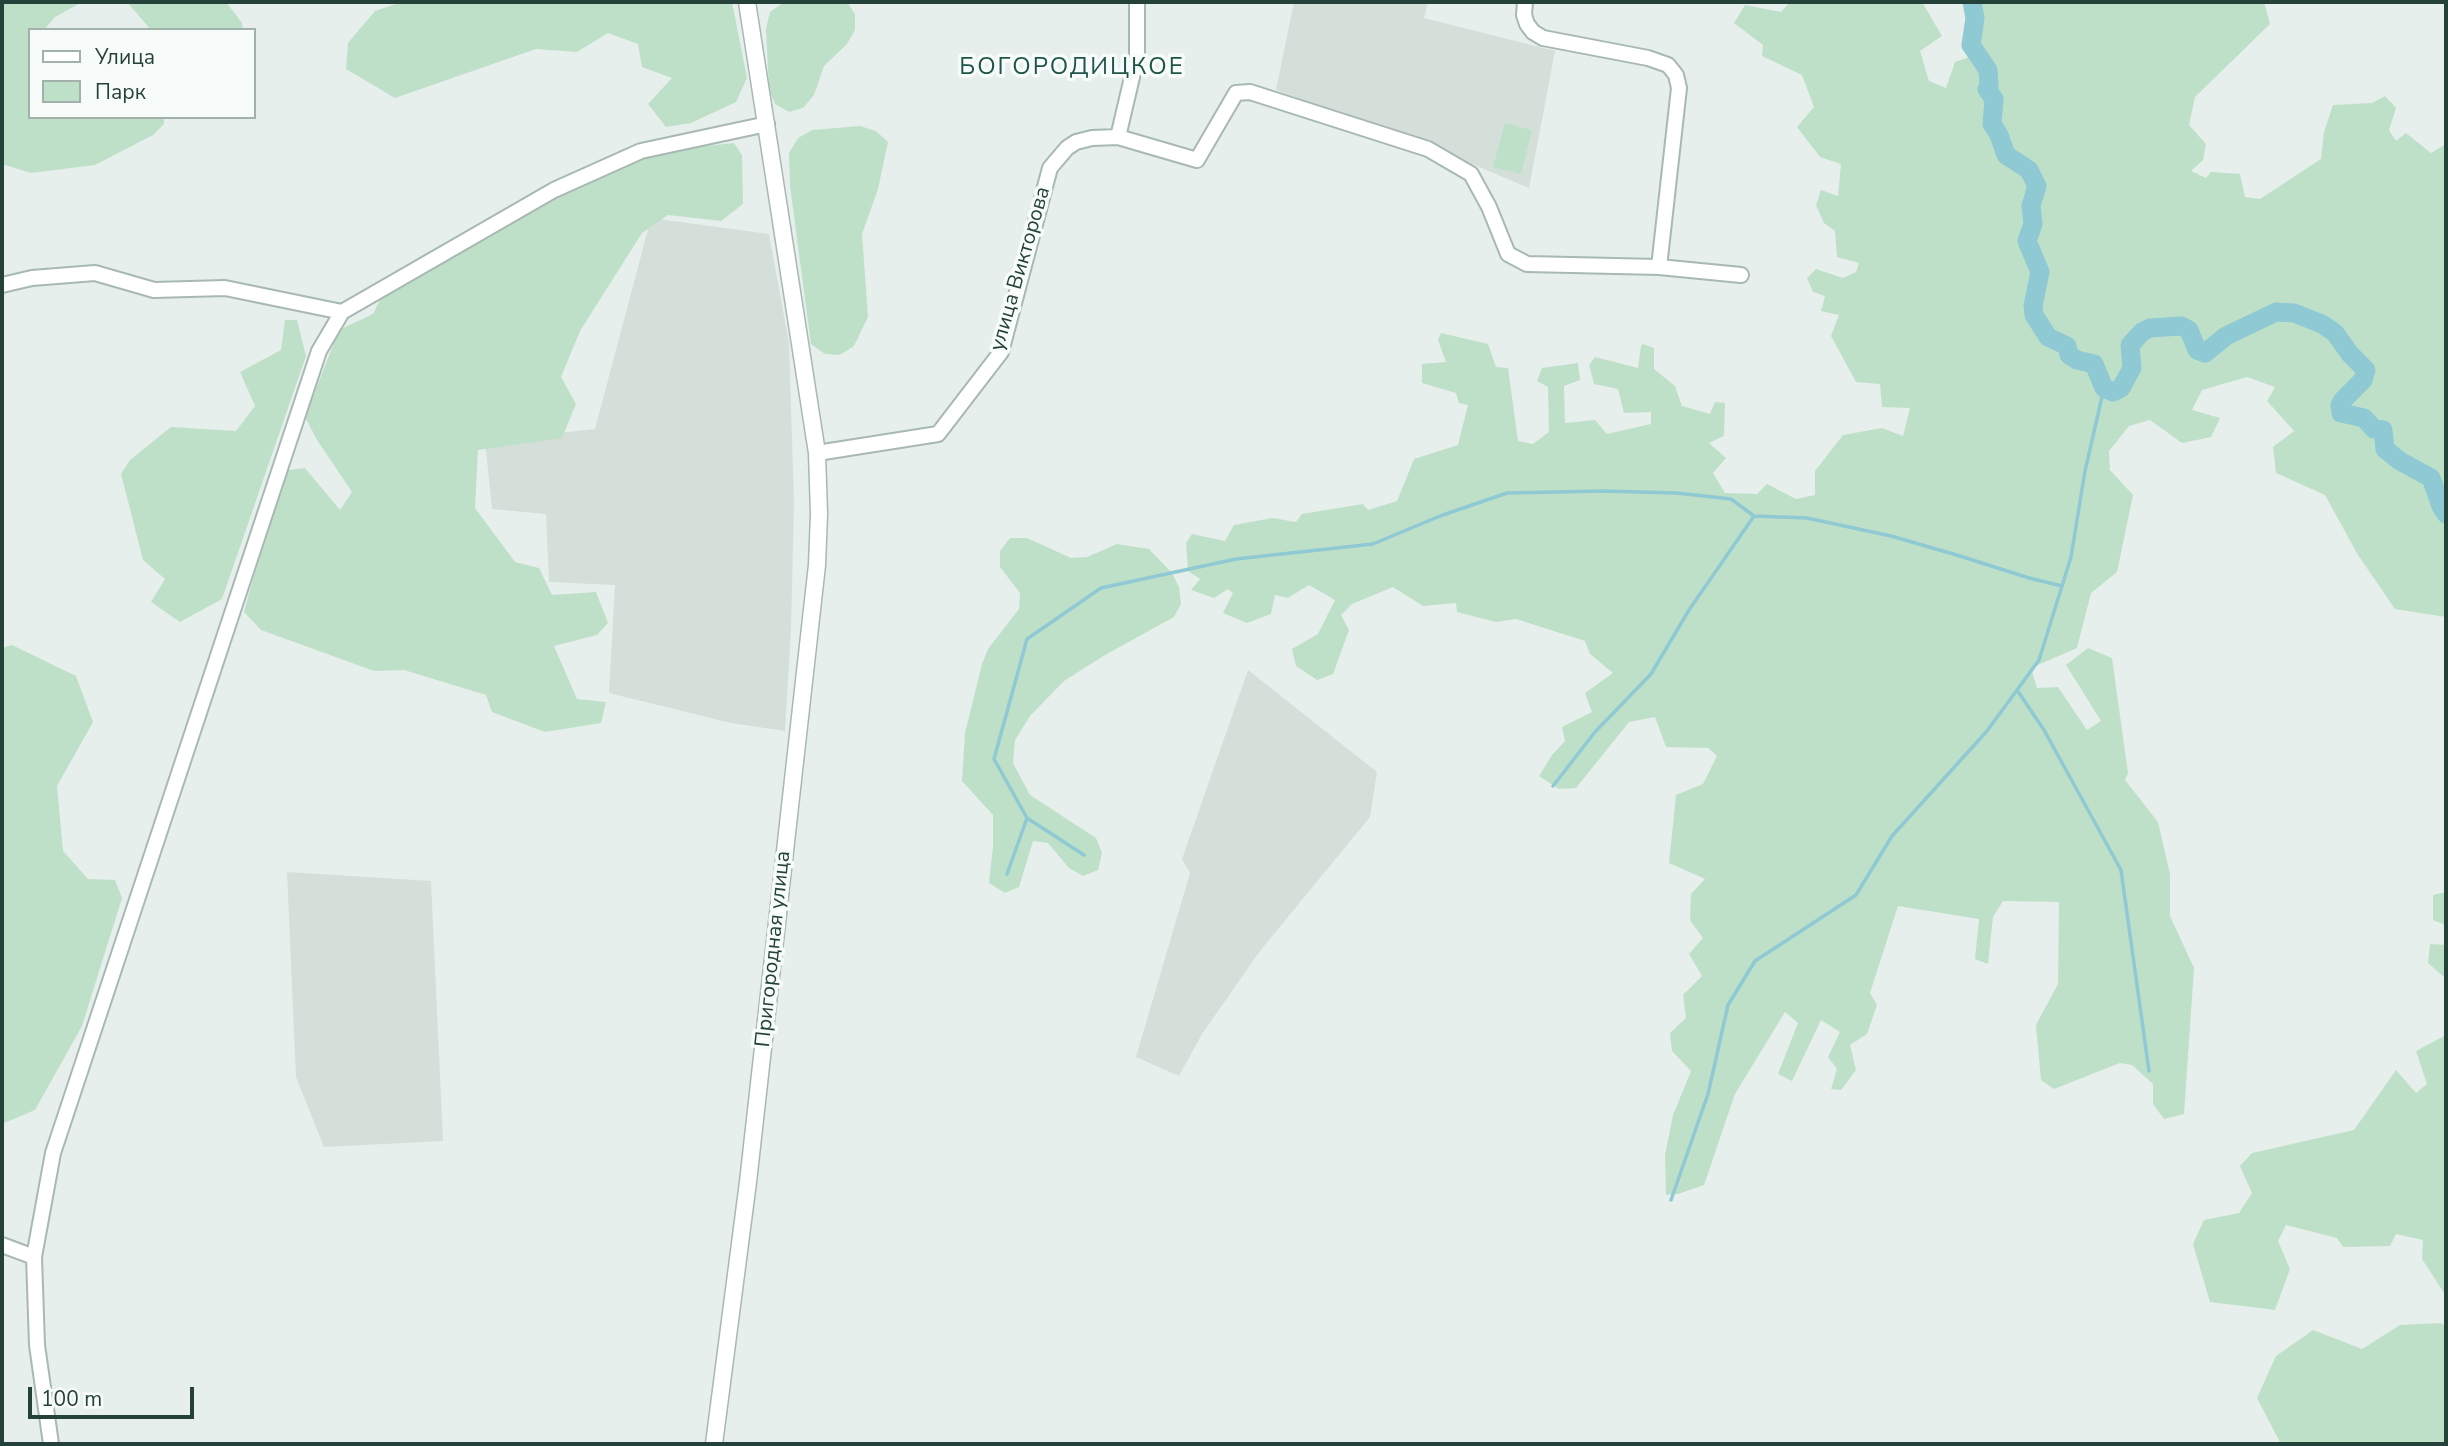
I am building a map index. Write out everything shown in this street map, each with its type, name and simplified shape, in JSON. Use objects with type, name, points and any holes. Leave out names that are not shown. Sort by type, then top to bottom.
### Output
[{"type":"street","points":[[1118,137],[1138,56],[1137,2]]},
{"type":"street","points":[[1525,2],[1524,15],[1527,24],[1543,38],[1648,58],[1668,65],[1676,75],[1679,88],[1659,267],[1741,275]]},
{"type":"street","name":"Пригородная улица","points":[[714,1444],[748,1182],[817,565],[819,514],[817,453],[750,3]]},
{"type":"street","name":"улица Викторова","points":[[817,453],[938,434],[1001,352],[1050,168],[1056,158],[1076,142],[1091,138],[1118,137],[1197,160],[1236,93],[1250,92],[1428,149],[1471,174],[1489,207],[1508,254],[1527,264],[1659,267]]},
{"type":"street","points":[[51,1444],[37,1345],[34,1257],[53,1153],[319,351],[342,312],[554,190],[641,151],[767,124]]},
{"type":"street","points":[[2,285],[32,278],[95,273],[154,290],[225,288],[342,312]]},
{"type":"street","points":[[2,1245],[34,1257]]},
{"type":"shaded area","points":[[1294,2],[1428,2],[1424,18],[1555,51],[1529,188],[1432,147],[1276,90]]},
{"type":"shaded area","points":[[651,218],[769,234],[789,343],[794,503],[785,731],[731,723],[609,693],[615,585],[549,582],[546,514],[492,509],[485,441],[595,429]]},
{"type":"shaded area","points":[[1248,670],[1377,772],[1370,817],[1260,951],[1202,1034],[1179,1076],[1136,1057],[1190,873],[1182,859]]},
{"type":"shaded area","points":[[287,872],[431,881],[443,1141],[324,1147],[296,1077]]},
{"type":"green space","points":[[2,2],[82,2],[55,17],[46,28],[28,28],[28,119],[164,119],[164,124],[153,135],[95,165],[31,173],[2,164]]},
{"type":"green space","points":[[127,2],[226,2],[242,23],[243,28],[149,28]]},
{"type":"green space","points":[[402,2],[732,2],[747,78],[736,102],[691,123],[666,127],[648,104],[672,78],[642,67],[638,44],[608,33],[577,52],[536,49],[395,98],[346,69],[348,43],[375,11]]},
{"type":"green space","points":[[784,2],[847,2],[855,14],[855,30],[847,44],[824,66],[814,95],[803,108],[789,112],[775,104],[769,89],[766,29],[770,12]]},
{"type":"green space","points":[[1790,2],[1922,2],[1942,36],[1920,51],[1929,81],[1946,88],[1955,62],[1972,56],[1968,27],[1979,2],[2264,2],[2270,24],[2195,97],[2189,125],[2206,144],[2203,160],[2191,171],[2206,178],[2211,172],[2240,174],[2245,197],[2260,199],[2321,159],[2324,132],[2333,105],[2372,103],[2385,96],[2396,108],[2389,130],[2396,141],[2406,133],[2431,153],[2446,144],[2446,617],[2395,609],[2358,555],[2325,495],[2276,473],[2273,447],[2294,431],[2267,401],[2275,387],[2247,377],[2202,390],[2192,410],[2220,418],[2211,437],[2182,443],[2150,420],[2129,426],[2109,451],[2110,470],[2133,495],[2117,572],[2091,593],[2077,648],[2031,668],[2037,688],[2058,687],[2087,730],[2101,721],[2066,665],[2088,648],[2112,658],[2128,773],[2125,780],[2158,822],[2170,874],[2170,916],[2194,968],[2184,1114],[2164,1119],[2153,1104],[2153,1084],[2132,1065],[2120,1063],[2054,1089],[2041,1080],[2036,1025],[2058,984],[2059,902],[2003,901],[1993,917],[1988,964],[1975,959],[1979,919],[1898,906],[1870,993],[1877,1005],[1867,1034],[1850,1045],[1856,1070],[1841,1090],[1831,1089],[1837,1069],[1828,1057],[1840,1032],[1821,1020],[1792,1081],[1778,1074],[1798,1023],[1785,1012],[1735,1094],[1704,1185],[1666,1195],[1665,1155],[1673,1115],[1691,1071],[1672,1051],[1670,1033],[1686,1018],[1683,995],[1702,976],[1689,954],[1703,938],[1690,920],[1691,894],[1705,879],[1669,863],[1676,795],[1703,784],[1717,756],[1708,748],[1666,747],[1655,717],[1629,722],[1576,788],[1559,789],[1539,776],[1565,741],[1562,727],[1592,712],[1585,693],[1613,673],[1590,654],[1585,641],[1516,619],[1496,622],[1457,612],[1456,603],[1423,606],[1393,587],[1352,604],[1341,615],[1349,630],[1333,674],[1317,680],[1296,666],[1292,649],[1318,634],[1335,600],[1309,585],[1288,598],[1275,595],[1271,614],[1247,623],[1223,613],[1233,593],[1228,589],[1214,598],[1191,590],[1200,579],[1188,571],[1186,543],[1192,534],[1225,541],[1234,525],[1272,518],[1296,522],[1302,514],[1363,504],[1368,510],[1397,501],[1414,459],[1458,445],[1468,405],[1459,403],[1456,393],[1422,383],[1422,364],[1446,362],[1438,340],[1441,333],[1488,344],[1496,367],[1508,368],[1518,441],[1533,444],[1549,432],[1548,387],[1537,381],[1542,368],[1578,363],[1580,380],[1564,386],[1565,423],[1595,420],[1607,434],[1651,424],[1651,412],[1624,413],[1618,389],[1594,384],[1589,365],[1595,357],[1638,368],[1641,346],[1643,344],[1654,348],[1654,369],[1675,386],[1682,406],[1710,414],[1715,402],[1725,403],[1724,436],[1709,443],[1726,458],[1713,473],[1725,493],[1757,494],[1767,484],[1796,499],[1815,495],[1815,471],[1843,435],[1882,428],[1903,436],[1910,408],[1882,407],[1880,384],[1856,382],[1831,336],[1839,315],[1821,311],[1825,296],[1813,292],[1807,278],[1816,269],[1843,278],[1856,272],[1859,263],[1837,257],[1835,231],[1824,223],[1816,205],[1821,190],[1838,196],[1841,164],[1820,157],[1797,127],[1814,107],[1802,75],[1762,56],[1763,45],[1734,23],[1745,5],[1781,12]]},
{"type":"green space","points":[[1505,123],[1532,130],[1521,174],[1493,167]]},
{"type":"green space","points":[[860,126],[876,131],[888,142],[878,189],[862,234],[868,317],[854,346],[840,355],[825,354],[811,344],[790,186],[789,153],[798,138],[812,130]]},
{"type":"green space","points":[[734,143],[742,155],[743,204],[721,221],[668,215],[642,233],[580,331],[561,377],[576,404],[562,438],[478,450],[475,508],[515,562],[539,568],[552,595],[596,592],[608,623],[597,635],[554,646],[577,699],[606,702],[601,723],[545,732],[492,712],[486,695],[404,670],[374,671],[261,630],[244,612],[282,471],[305,468],[340,510],[352,492],[305,417],[339,330],[373,314],[385,290],[558,196],[649,152]]},
{"type":"green space","points":[[285,320],[297,320],[306,356],[222,599],[180,622],[151,602],[165,579],[143,560],[121,474],[130,460],[171,427],[236,431],[255,406],[240,372],[281,350]]},
{"type":"green space","points":[[1010,538],[1027,538],[1071,558],[1087,557],[1117,544],[1149,549],[1172,573],[1179,587],[1181,604],[1174,617],[1064,681],[1030,716],[1015,740],[1013,763],[1030,795],[1096,838],[1102,853],[1098,870],[1083,876],[1069,868],[1048,843],[1033,841],[1019,887],[1005,893],[989,883],[993,815],[962,781],[965,733],[982,664],[988,649],[1019,609],[1020,593],[1000,567],[1000,551]]},
{"type":"green space","points":[[12,645],[76,676],[93,722],[57,786],[63,851],[88,879],[115,880],[122,898],[82,1026],[35,1110],[2,1124],[2,648]]},
{"type":"green space","points":[[2446,892],[2446,925],[2433,920],[2433,895]]},
{"type":"green space","points":[[2430,944],[2446,945],[2446,979],[2428,963]]},
{"type":"green space","points":[[2446,1035],[2446,1296],[2422,1259],[2423,1240],[2396,1234],[2390,1246],[2343,1247],[2337,1238],[2286,1225],[2278,1241],[2290,1269],[2275,1310],[2210,1302],[2193,1244],[2204,1220],[2239,1213],[2252,1193],[2240,1166],[2252,1153],[2354,1130],[2396,1070],[2416,1093],[2427,1084],[2416,1051]]},
{"type":"green space","points":[[2441,1323],[2446,1326],[2446,1444],[2281,1444],[2257,1398],[2276,1356],[2313,1330],[2362,1349],[2400,1325]]},
{"type":"waterway","points":[[1972,2],[1975,18],[1971,45],[1988,70],[1987,89],[1994,99],[1992,124],[2006,155],[2029,170],[2037,186],[2031,206],[2033,224],[2027,241],[2040,272],[2033,306],[2034,315],[2048,337],[2067,346],[2069,355],[2077,360],[2094,364],[2104,388],[2113,392],[2121,388],[2132,368],[2130,345],[2142,332],[2150,328],[2181,326],[2189,330],[2197,350],[2205,353],[2226,336],[2276,312],[2294,313],[2322,324],[2335,333],[2366,370],[2363,380],[2340,405],[2341,413],[2364,418],[2374,429],[2383,430],[2385,449],[2400,461],[2431,478],[2446,514]]},
{"type":"waterway","points":[[1671,1200],[1708,1094],[1728,1005],[1755,961],[1856,895],[1892,836],[1987,731],[2039,660],[2071,557],[2085,471],[2104,388]]},
{"type":"waterway","points":[[1084,855],[1027,818],[994,759],[1027,639],[1101,588],[1236,559],[1373,544],[1440,516],[1507,493],[1677,493],[1731,499],[1754,516]]},
{"type":"waterway","points":[[1553,786],[1595,732],[1651,674],[1689,610],[1754,516],[1807,518],[1891,536],[2062,586]]},
{"type":"waterway","points":[[2017,690],[2044,730],[2121,870],[2149,1071]]},
{"type":"waterway","points":[[1007,874],[1027,818]]},
{"type":"district","name":"БОГОРОДИЦКОЕ","points":[[1072,68]]}]
